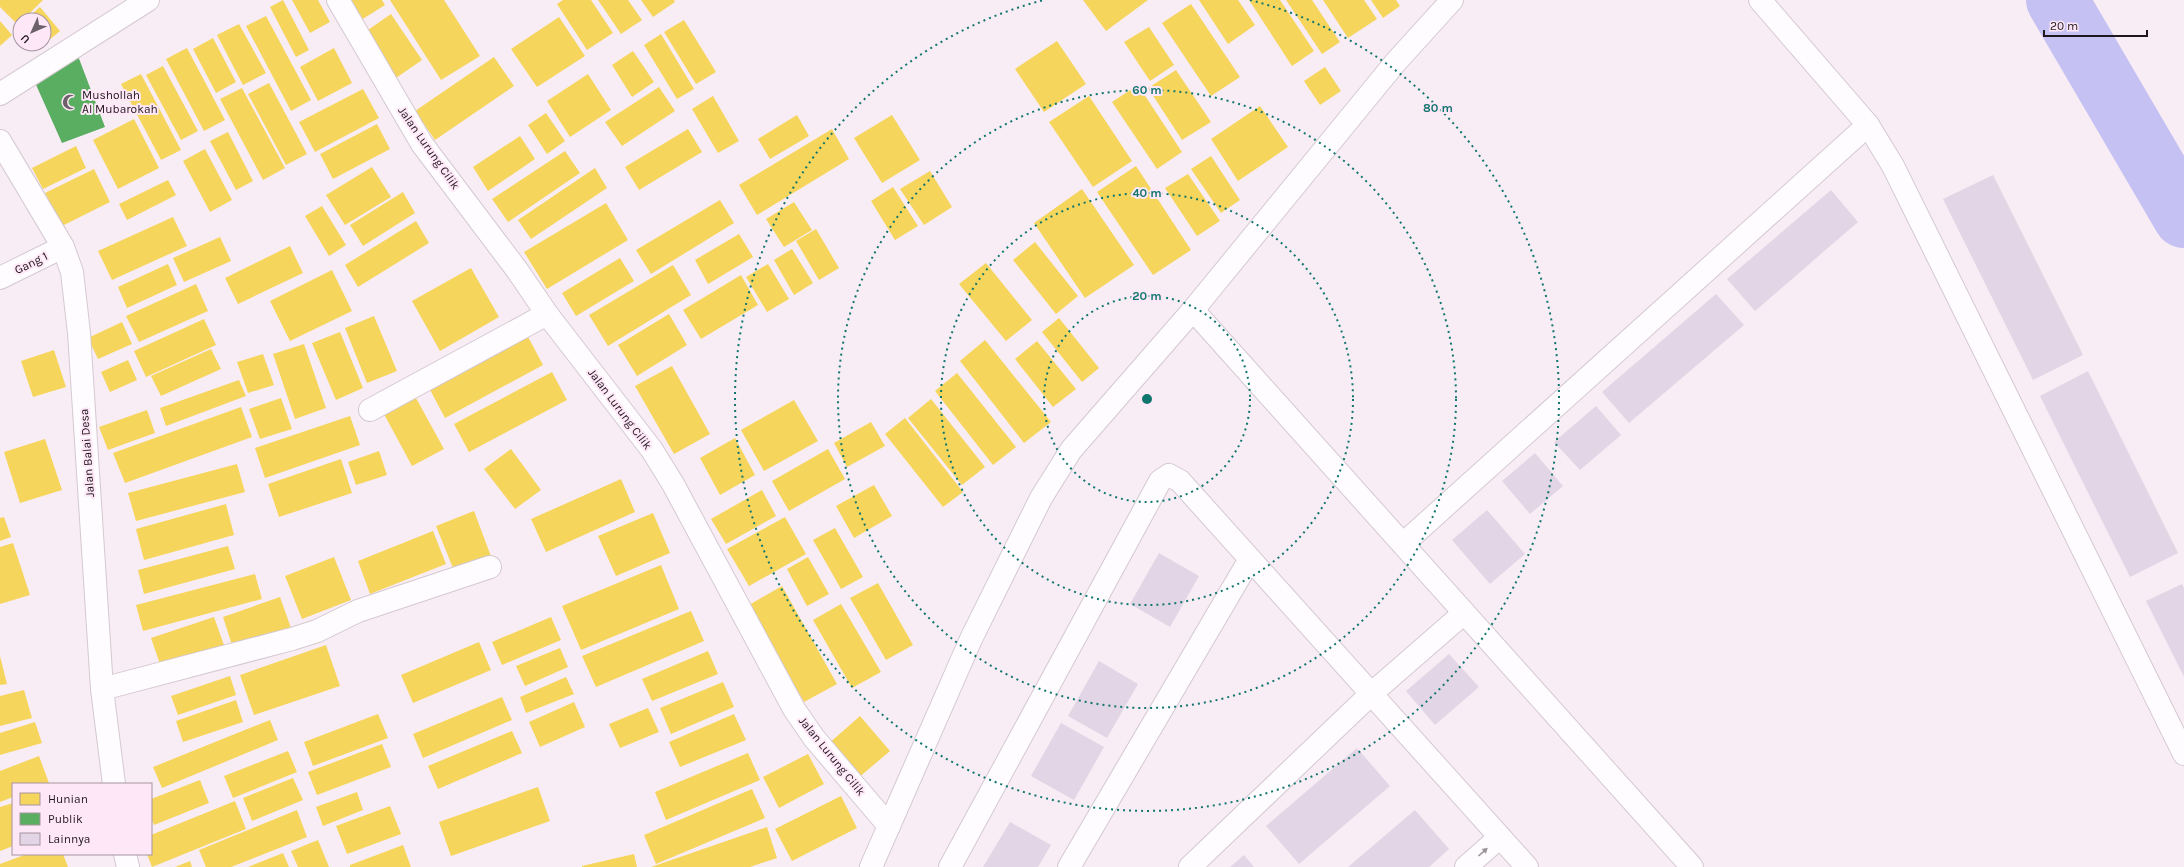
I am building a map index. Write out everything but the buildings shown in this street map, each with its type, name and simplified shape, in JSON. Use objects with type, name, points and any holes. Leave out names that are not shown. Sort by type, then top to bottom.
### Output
[{"type":"street","points":[[0,94],[148,0]]},
{"type":"street","name":"Jalan Lurung Cilik","points":[[338,0],[422,144],[517,270],[547,314],[655,455],[673,484],[794,709],[814,738],[889,826]]},
{"type":"street","points":[[871,867],[971,639],[1041,498],[1071,450],[1193,310],[1395,63],[1452,0]]},
{"type":"street","points":[[1760,0],[1868,125],[1892,166],[2184,754]]},
{"type":"street","points":[[1402,544],[1868,125]]},
{"type":"street","name":"Jalan Balai Desa","points":[[0,141],[63,247],[72,272],[79,333],[102,689],[114,783]]},
{"type":"street","name":"Gang 1","points":[[0,278],[63,247]]},
{"type":"street","points":[[1193,310],[1692,867]]},
{"type":"street","points":[[370,410],[547,314]]},
{"type":"street","points":[[950,867],[1160,481],[1169,475],[1180,480],[1527,867]]},
{"type":"street","points":[[1070,867],[1250,559]]},
{"type":"street","points":[[102,689],[292,640],[317,631],[358,611],[490,567]]},
{"type":"street","points":[[1190,867],[1371,694],[1464,613]]},
{"type":"street","points":[[1466,867],[1500,837]]},
{"type":"street","points":[[125,855],[128,867]]},
{"type":"waterway","points":[[2057,0],[2184,217]]},
{"type":"place","name":"Mushollah Al Mubarokah","points":[[70,102]]}]
